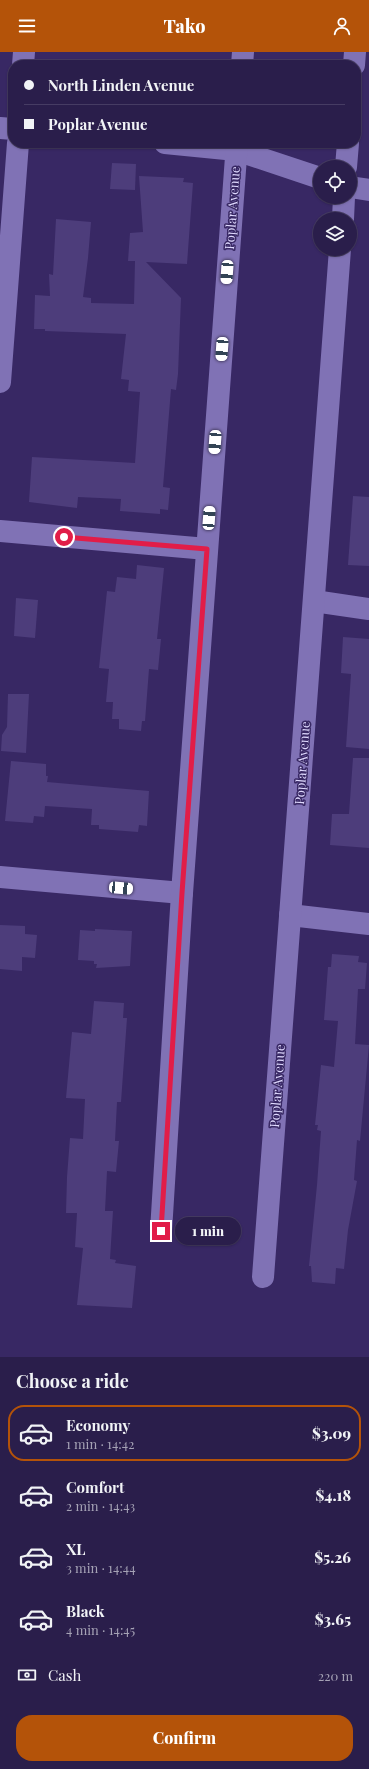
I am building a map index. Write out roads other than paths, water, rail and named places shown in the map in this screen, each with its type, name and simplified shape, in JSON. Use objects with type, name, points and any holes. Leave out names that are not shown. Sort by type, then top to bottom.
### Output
[{"type":"street","points":[[0,382],[18,148]]},
{"type":"street","name":"Poplar Avenue","points":[[161,1231],[182,893],[236,148]]},
{"type":"street","points":[[241,148],[313,175]]},
{"type":"street","points":[[347,160],[348,148]]},
{"type":"street","points":[[357,188],[369,190]]},
{"type":"street","name":"Poplar Avenue","points":[[263,1277],[339,256]]},
{"type":"street","points":[[0,532],[207,549]]},
{"type":"street","points":[[314,601],[369,609]]},
{"type":"street","points":[[0,877],[182,893]]},
{"type":"street","points":[[290,915],[369,924]]}]
